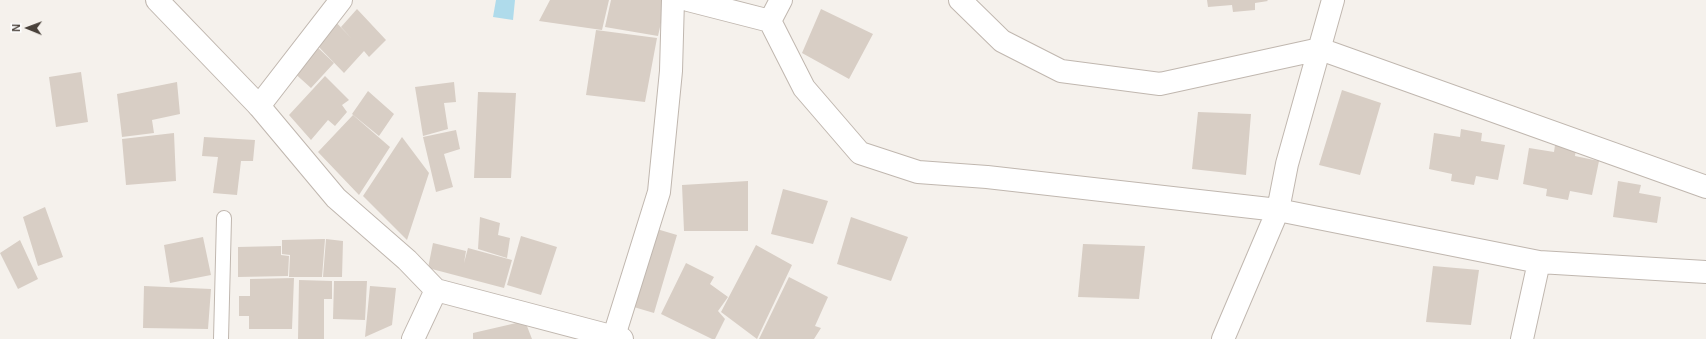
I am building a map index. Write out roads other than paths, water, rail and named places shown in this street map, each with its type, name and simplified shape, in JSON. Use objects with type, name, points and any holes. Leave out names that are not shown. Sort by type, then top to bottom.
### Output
[{"type":"street","points":[[157,0],[259,106],[336,198],[407,260],[436,290],[618,337],[659,192],[671,70],[673,0]]},
{"type":"street","points":[[259,106],[341,0]]},
{"type":"street","points":[[688,0],[770,21],[804,88],[860,153],[918,172],[987,177],[1278,210],[1540,262],[1706,272]]},
{"type":"street","points":[[770,21],[781,0]]},
{"type":"street","points":[[960,0],[1002,41],[1061,71],[1160,84],[1320,49],[1706,186]]},
{"type":"street","points":[[1223,339],[1278,210],[1287,164],[1320,49],[1332,0]]},
{"type":"street","points":[[1522,339],[1540,262]]},
{"type":"street","points":[[413,339],[436,290]]},
{"type":"lane","points":[[221,339],[224,218]]},
{"type":"water","points":[[496,0],[515,0],[513,20],[493,17]]}]
